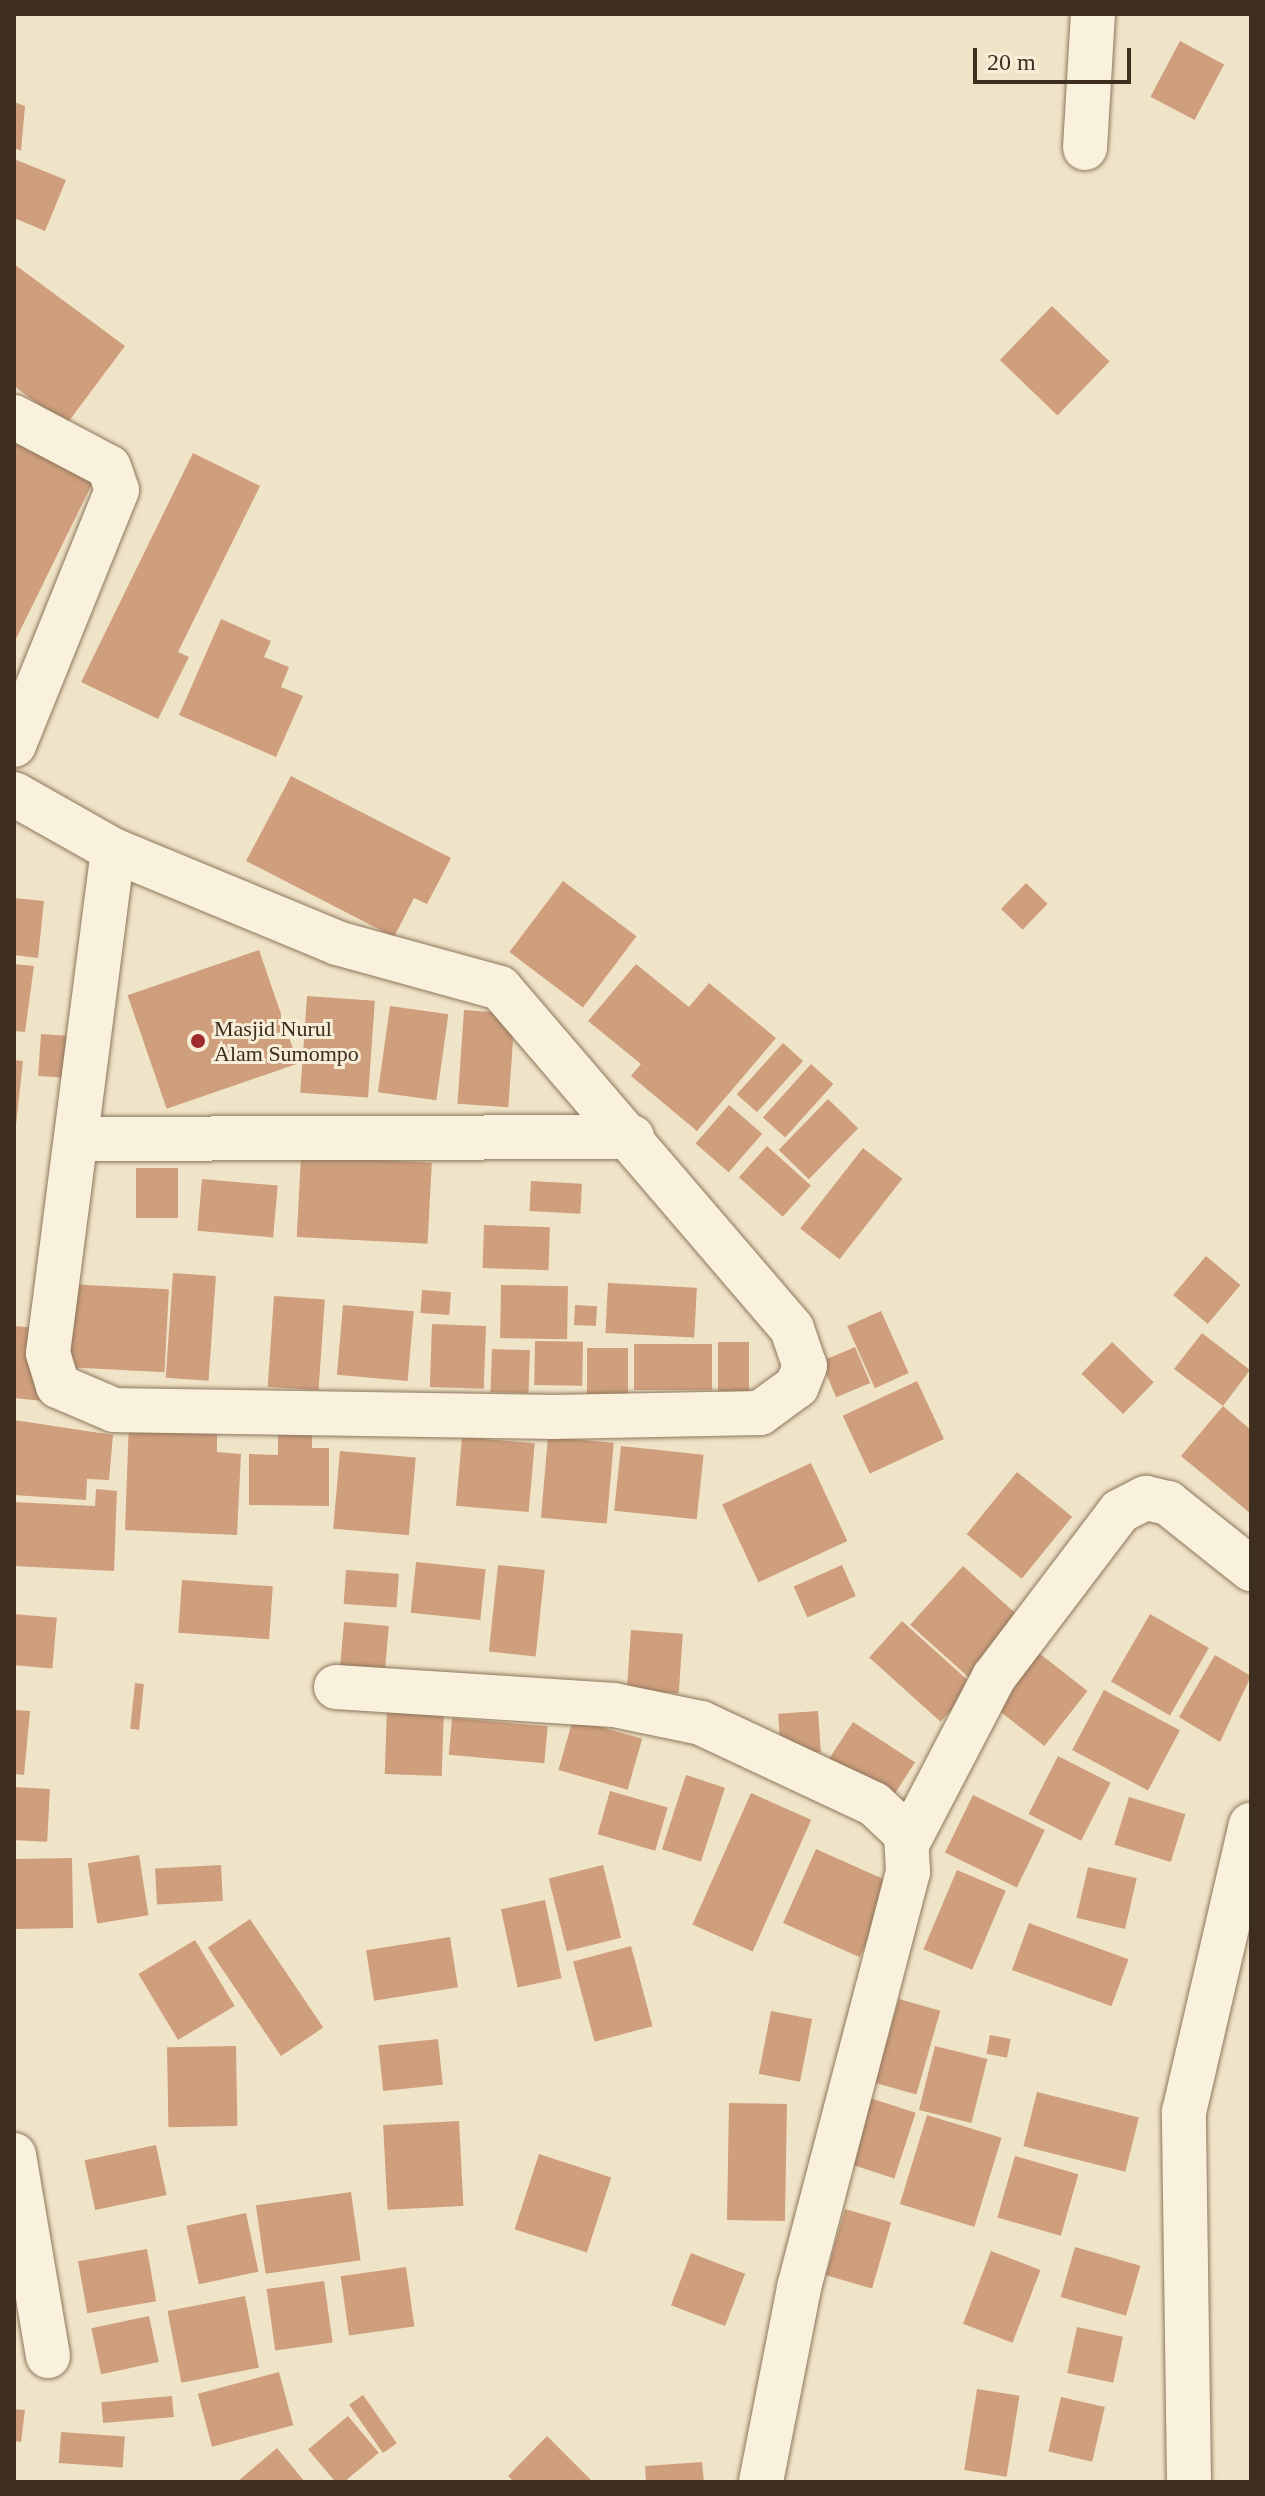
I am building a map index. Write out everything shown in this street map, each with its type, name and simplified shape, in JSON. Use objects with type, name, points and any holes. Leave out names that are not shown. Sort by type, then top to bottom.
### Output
[{"type":"street","points":[[1085,148],[1093,14]]},
{"type":"street","points":[[14,417],[109,467],[117,490],[14,745]]},
{"type":"street","points":[[14,794],[113,850],[337,943],[500,988],[632,1137],[792,1329],[805,1366],[797,1386],[760,1413],[114,1410],[74,1398],[58,1386],[48,1353],[113,850]]},
{"type":"street","points":[[76,1139],[632,1137]]},
{"type":"street","points":[[907,1844],[987,1686],[1120,1511],[1146,1498],[1168,1503],[1251,1569]]},
{"type":"street","points":[[336,1687],[614,1705],[701,1723],[874,1804],[901,1825],[907,1844],[908,1872],[799,2288],[761,2482]]},
{"type":"street","points":[[1189,2482],[1184,2112],[1251,1825]]},
{"type":"street","points":[[14,2155],[48,2356]]},
{"type":"building","points":[[1180,41],[1224,64],[1195,120],[1150,97]]},
{"type":"building","points":[[14,102],[25,106],[21,151],[14,148]]},
{"type":"building","points":[[14,159],[66,180],[45,231],[14,218]]},
{"type":"building","points":[[14,264],[125,346],[66,425],[14,386]]},
{"type":"building","points":[[1052,306],[1110,362],[1057,416],[1000,360]]},
{"type":"building","points":[[14,440],[96,476],[14,643]]},
{"type":"building","points":[[193,453],[260,486],[178,652],[189,657],[158,719],[81,682]]},
{"type":"building","points":[[221,619],[271,641],[264,657],[289,667],[281,687],[303,696],[276,757],[179,715]]},
{"type":"building","points":[[291,776],[451,858],[427,904],[414,898],[394,937],[246,861]]},
{"type":"building","points":[[563,881],[636,936],[583,1007],[509,952]]},
{"type":"building","points":[[1026,883],[1048,904],[1023,930],[1001,909]]},
{"type":"building","points":[[14,898],[44,901],[38,958],[14,955]]},
{"type":"building","points":[[259,950],[298,1063],[167,1109],[128,995]]},
{"type":"building","points":[[14,964],[34,966],[25,1032],[14,1031]]},
{"type":"building","points":[[636,964],[689,1007],[709,983],[776,1038],[697,1131],[631,1076],[641,1064],[588,1021]]},
{"type":"building","points":[[307,996],[375,1001],[368,1098],[300,1093]]},
{"type":"building","points":[[390,1006],[448,1014],[436,1100],[378,1092]]},
{"type":"building","points":[[464,1010],[515,1014],[508,1107],[457,1104]]},
{"type":"building","points":[[41,1034],[83,1037],[80,1079],[38,1076]]},
{"type":"building","points":[[783,1043],[803,1061],[757,1112],[737,1094]]},
{"type":"building","points":[[14,1060],[23,1061],[16,1125],[14,1125]]},
{"type":"building","points":[[811,1064],[833,1084],[785,1138],[763,1118]]},
{"type":"building","points":[[828,1099],[858,1128],[809,1179],[779,1150]]},
{"type":"building","points":[[729,1105],[762,1134],[729,1172],[696,1143]]},
{"type":"building","points":[[767,1146],[811,1185],[783,1217],[739,1177]]},
{"type":"building","points":[[863,1148],[902,1179],[840,1259],[800,1228]]},
{"type":"building","points":[[301,1156],[432,1163],[428,1244],[297,1237]]},
{"type":"building","points":[[136,1168],[178,1168],[178,1218],[136,1218]]},
{"type":"building","points":[[202,1179],[278,1186],[273,1237],[197,1231]]},
{"type":"building","points":[[531,1181],[582,1184],[580,1214],[529,1211]]},
{"type":"building","points":[[484,1225],[550,1227],[548,1270],[482,1268]]},
{"type":"building","points":[[1206,1256],[1240,1285],[1208,1324],[1173,1295]]},
{"type":"building","points":[[173,1273],[216,1276],[209,1381],[166,1378]]},
{"type":"building","points":[[608,1283],[697,1288],[694,1338],[605,1333]]},
{"type":"building","points":[[68,1284],[169,1289],[165,1372],[64,1367]]},
{"type":"building","points":[[501,1285],[568,1286],[567,1339],[500,1338]]},
{"type":"building","points":[[422,1290],[451,1292],[449,1315],[420,1313]]},
{"type":"building","points":[[274,1296],[325,1300],[319,1390],[268,1387]]},
{"type":"building","points":[[343,1305],[414,1311],[408,1381],[337,1375]]},
{"type":"building","points":[[575,1305],[597,1306],[596,1326],[574,1325]]},
{"type":"building","points":[[881,1311],[909,1373],[875,1388],[847,1326]]},
{"type":"building","points":[[432,1324],[486,1326],[484,1389],[430,1387]]},
{"type":"building","points":[[14,1326],[49,1329],[43,1401],[14,1398]]},
{"type":"building","points":[[1202,1333],[1250,1370],[1223,1406],[1174,1369]]},
{"type":"building","points":[[535,1341],[583,1342],[582,1386],[534,1385]]},
{"type":"building","points":[[718,1342],[749,1342],[749,1403],[718,1403]]},
{"type":"building","points":[[1112,1342],[1154,1382],[1123,1414],[1081,1374]]},
{"type":"building","points":[[634,1344],[712,1344],[712,1390],[634,1390]]},
{"type":"building","points":[[855,1347],[870,1383],[836,1397],[821,1361]]},
{"type":"building","points":[[587,1348],[628,1348],[628,1400],[587,1400]]},
{"type":"building","points":[[492,1349],[530,1350],[528,1393],[490,1392]]},
{"type":"building","points":[[917,1381],[944,1439],[870,1474],[843,1416]]},
{"type":"building","points":[[1223,1406],[1251,1430],[1251,1514],[1181,1456]]},
{"type":"building","points":[[14,1420],[113,1435],[109,1480],[87,1479],[86,1500],[14,1495]]},
{"type":"building","points":[[129,1420],[217,1424],[217,1452],[241,1454],[237,1535],[125,1530]]},
{"type":"building","points":[[278,1434],[312,1434],[312,1448],[329,1448],[329,1506],[249,1505],[249,1454],[278,1455]]},
{"type":"building","points":[[462,1437],[535,1443],[529,1512],[456,1506]]},
{"type":"building","points":[[548,1437],[614,1443],[607,1523],[541,1518]]},
{"type":"building","points":[[621,1446],[704,1455],[697,1519],[614,1511]]},
{"type":"building","points":[[340,1451],[416,1458],[409,1535],[333,1529]]},
{"type":"building","points":[[811,1463],[847,1541],[759,1582],[722,1504]]},
{"type":"building","points":[[1017,1472],[1072,1517],[1022,1579],[967,1534]]},
{"type":"building","points":[[96,1489],[117,1491],[114,1571],[14,1566],[14,1502],[95,1506]]},
{"type":"building","points":[[416,1562],[486,1569],[480,1620],[411,1613]]},
{"type":"building","points":[[498,1565],[545,1570],[536,1656],[489,1652]]},
{"type":"building","points":[[842,1565],[856,1596],[807,1618],[794,1587]]},
{"type":"building","points":[[963,1566],[1026,1623],[973,1682],[910,1625]]},
{"type":"building","points":[[346,1570],[399,1574],[396,1608],[344,1604]]},
{"type":"building","points":[[182,1580],[273,1586],[269,1639],[178,1633]]},
{"type":"building","points":[[14,1614],[57,1618],[52,1669],[14,1665]]},
{"type":"building","points":[[1150,1614],[1209,1648],[1170,1716],[1111,1682]]},
{"type":"building","points":[[902,1621],[973,1685],[941,1722],[869,1657]]},
{"type":"building","points":[[344,1622],[389,1626],[385,1673],[340,1669]]},
{"type":"building","points":[[631,1630],[683,1634],[679,1693],[627,1690]]},
{"type":"building","points":[[1030,1646],[1088,1691],[1044,1746],[987,1701]]},
{"type":"building","points":[[1215,1655],[1251,1676],[1220,1742],[1179,1717]]},
{"type":"building","points":[[135,1683],[144,1684],[139,1730],[130,1729]]},
{"type":"building","points":[[1104,1690],[1180,1730],[1148,1790],[1072,1750]]},
{"type":"building","points":[[387,1709],[444,1711],[442,1776],[385,1774]]},
{"type":"building","points":[[14,1710],[30,1711],[24,1775],[14,1774]]},
{"type":"building","points":[[818,1711],[821,1752],[781,1755],[778,1714]]},
{"type":"building","points":[[452,1718],[548,1726],[544,1763],[449,1755]]},
{"type":"building","points":[[573,1719],[642,1739],[628,1790],[558,1770]]},
{"type":"building","points":[[853,1722],[915,1762],[888,1804],[826,1764]]},
{"type":"building","points":[[1058,1756],[1111,1783],[1081,1841],[1028,1814]]},
{"type":"building","points":[[686,1775],[725,1788],[701,1862],[662,1849]]},
{"type":"building","points":[[14,1787],[50,1789],[47,1842],[14,1840]]},
{"type":"building","points":[[610,1791],[668,1808],[655,1851],[598,1834]]},
{"type":"building","points":[[751,1793],[811,1820],[753,1951],[692,1925]]},
{"type":"building","points":[[973,1795],[1045,1830],[1017,1888],[945,1853]]},
{"type":"building","points":[[1129,1797],[1185,1814],[1171,1862],[1114,1845]]},
{"type":"building","points":[[816,1849],[893,1883],[860,1957],[783,1923]]},
{"type":"building","points":[[139,1855],[149,1915],[97,1923],[88,1863]]},
{"type":"building","points":[[72,1858],[73,1928],[15,1929],[14,1859]]},
{"type":"building","points":[[221,1865],[223,1901],[157,1904],[155,1868]]},
{"type":"building","points":[[603,1865],[621,1938],[567,1951],[549,1879]]},
{"type":"building","points":[[1088,1867],[1137,1878],[1125,1929],[1076,1918]]},
{"type":"building","points":[[957,1870],[1006,1891],[972,1970],[923,1949]]},
{"type":"building","points":[[545,1900],[562,1978],[518,1988],[501,1909]]},
{"type":"building","points":[[250,1919],[323,2028],[281,2056],[208,1948]]},
{"type":"building","points":[[1029,1923],[1129,1959],[1112,2006],[1012,1970]]},
{"type":"building","points":[[450,1937],[458,1987],[374,2001],[366,1950]]},
{"type":"building","points":[[195,1940],[235,2006],[178,2040],[138,1974]]},
{"type":"building","points":[[631,1946],[652,2026],[595,2042],[573,1962]]},
{"type":"building","points":[[899,1999],[940,2011],[916,2094],[875,2083]]},
{"type":"building","points":[[771,2011],[812,2019],[800,2082],[759,2074]]},
{"type":"building","points":[[990,2035],[1011,2039],[1007,2058],[986,2054]]},
{"type":"building","points":[[438,2039],[443,2085],[383,2091],[378,2045]]},
{"type":"building","points":[[236,2046],[237,2126],[168,2127],[167,2047]]},
{"type":"building","points":[[935,2046],[987,2059],[971,2123],[919,2110]]},
{"type":"building","points":[[1037,2092],[1139,2117],[1125,2172],[1023,2146]]},
{"type":"building","points":[[870,2098],[916,2113],[894,2178],[849,2164]]},
{"type":"building","points":[[729,2103],[787,2104],[785,2221],[727,2220]]},
{"type":"building","points":[[927,2115],[1002,2138],[974,2227],[900,2204]]},
{"type":"building","points":[[459,2121],[463,2206],[388,2210],[383,2125]]},
{"type":"building","points":[[156,2145],[167,2195],[95,2210],[85,2160]]},
{"type":"building","points":[[539,2154],[611,2177],[587,2253],[515,2229]]},
{"type":"building","points":[[1015,2156],[1078,2174],[1061,2236],[997,2218]]},
{"type":"building","points":[[351,2192],[361,2260],[266,2274],[256,2205]]},
{"type":"building","points":[[845,2209],[891,2222],[872,2289],[826,2275]]},
{"type":"building","points":[[246,2213],[258,2272],[199,2284],[186,2226]]},
{"type":"building","points":[[1075,2247],[1140,2266],[1126,2316],[1061,2297]]},
{"type":"building","points":[[147,2249],[156,2301],[87,2313],[78,2261]]},
{"type":"building","points":[[991,2251],[1040,2270],[1013,2343],[963,2324]]},
{"type":"building","points":[[691,2253],[745,2274],[725,2326],[671,2305]]},
{"type":"building","points":[[406,2267],[414,2326],[349,2336],[341,2276]]},
{"type":"building","points":[[324,2281],[333,2342],[275,2350],[267,2289]]},
{"type":"building","points":[[245,2296],[259,2368],[181,2383],[167,2311]]},
{"type":"building","points":[[149,2316],[159,2362],[101,2374],[91,2328]]},
{"type":"building","points":[[1077,2327],[1123,2337],[1113,2383],[1067,2373]]},
{"type":"building","points":[[279,2372],[293,2425],[212,2447],[198,2394]]},
{"type":"building","points":[[977,2389],[1019,2396],[1007,2477],[964,2470]]},
{"type":"building","points":[[363,2395],[397,2443],[383,2453],[349,2405]]},
{"type":"building","points":[[172,2396],[174,2417],[103,2423],[101,2402]]},
{"type":"building","points":[[1061,2397],[1105,2407],[1092,2462],[1048,2452]]},
{"type":"building","points":[[14,2409],[25,2410],[21,2442],[14,2441]]},
{"type":"building","points":[[348,2416],[379,2453],[344,2482],[335,2482],[308,2449]]},
{"type":"building","points":[[61,2432],[125,2436],[123,2467],[59,2463]]},
{"type":"building","points":[[547,2436],[593,2482],[514,2482],[508,2476]]},
{"type":"building","points":[[277,2448],[305,2482],[237,2482]]},
{"type":"building","points":[[702,2462],[704,2482],[646,2482],[645,2466]]},
{"type":"place","name":"Masjid Nurul Alam Sumompo","points":[[198,1041]]}]
